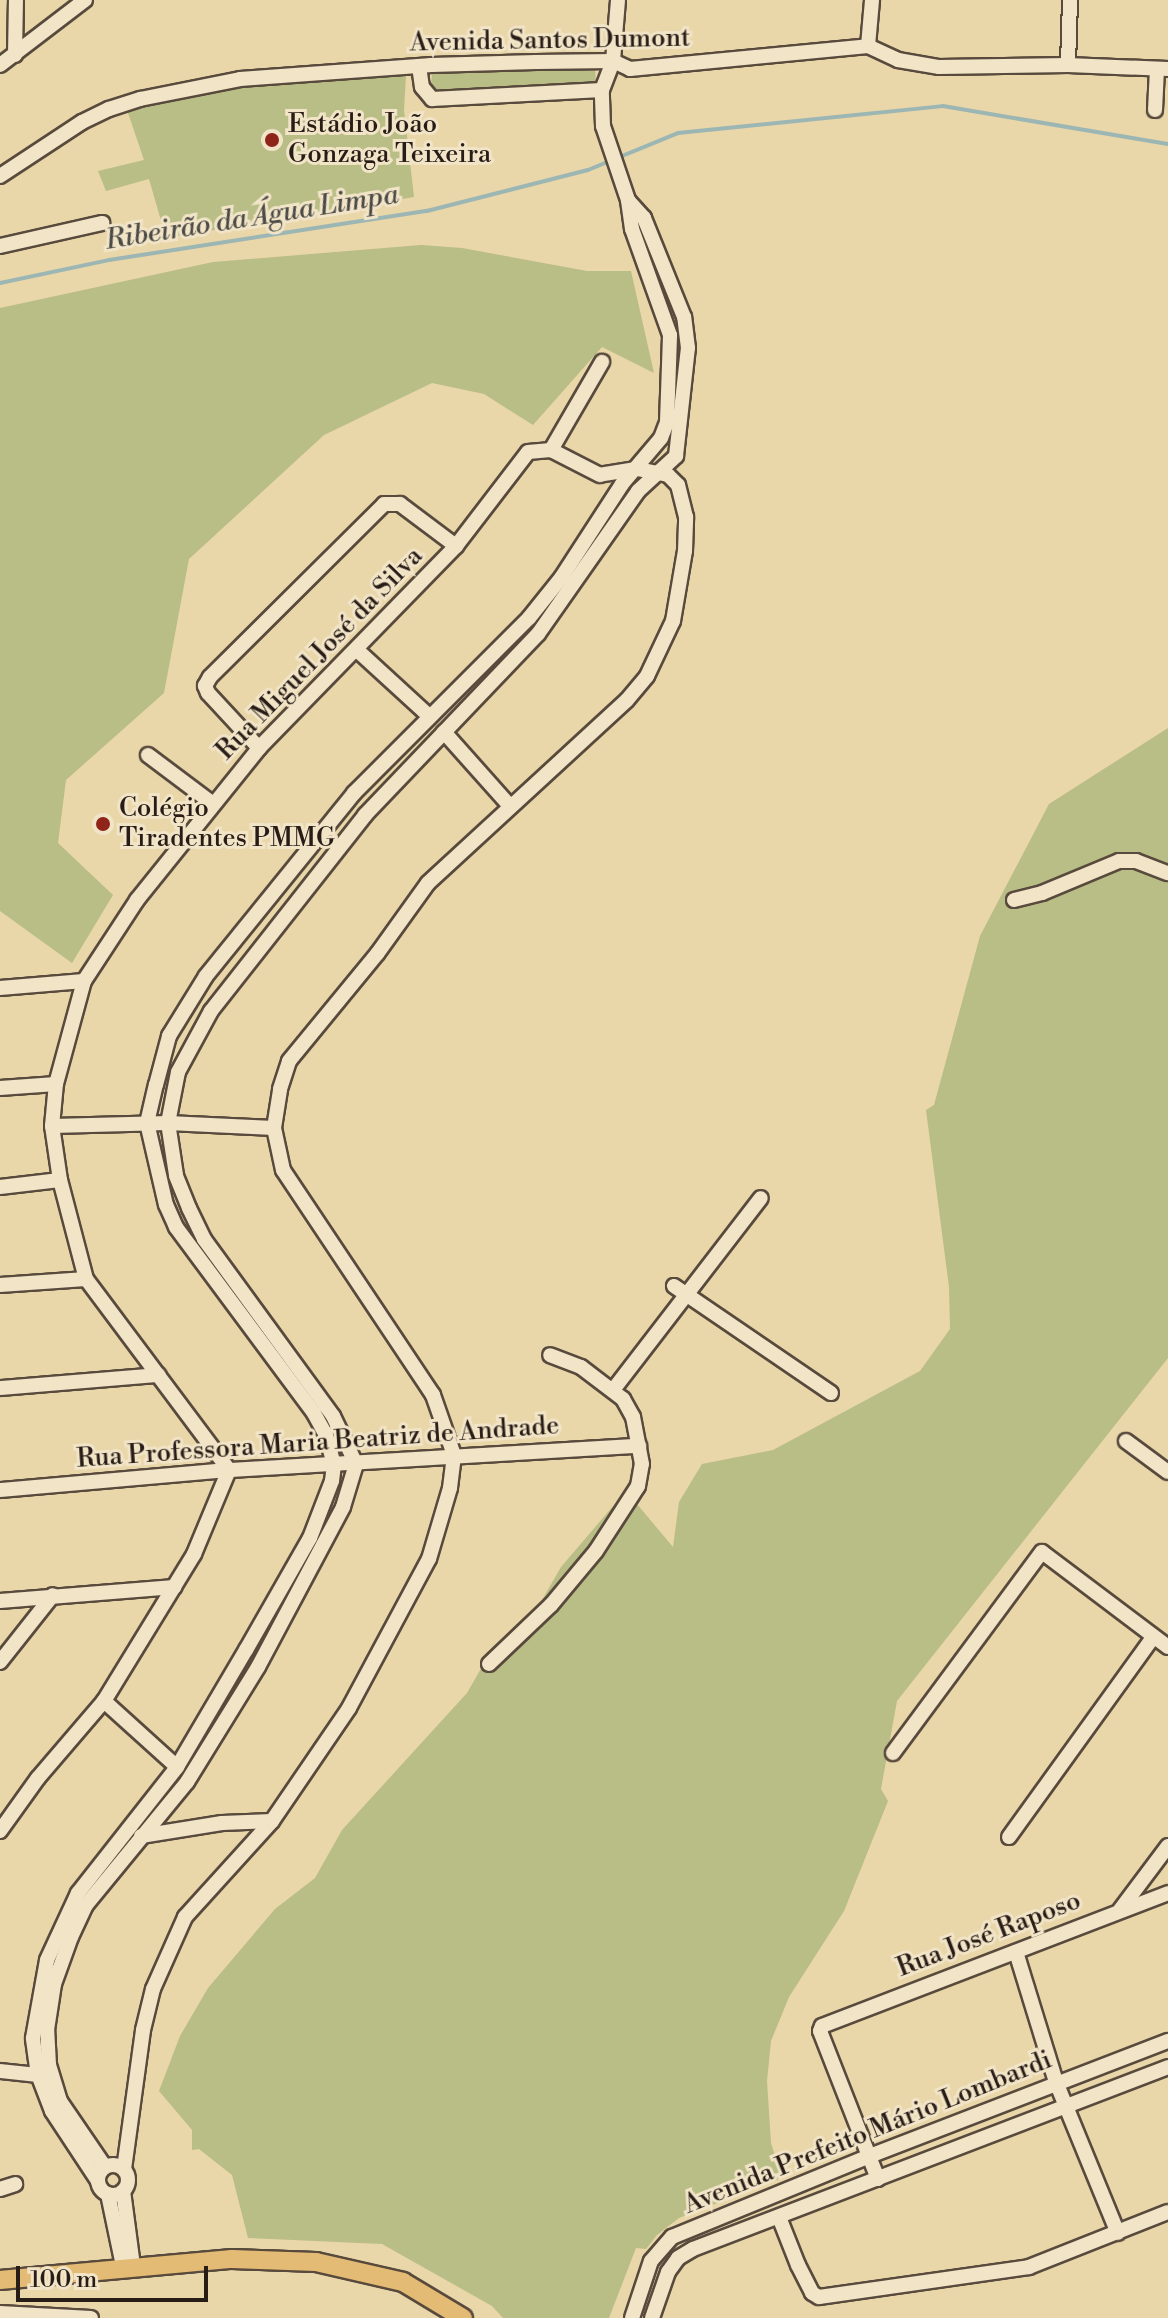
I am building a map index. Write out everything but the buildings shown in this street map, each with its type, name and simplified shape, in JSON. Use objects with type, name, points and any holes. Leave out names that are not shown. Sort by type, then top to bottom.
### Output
[{"type":"main road","points":[[0,2280],[128,2266],[232,2259],[316,2262],[403,2282],[463,2318]]},
{"type":"main road","points":[[436,2302],[447,2318]]},
{"type":"street","points":[[15,55],[16,0]]},
{"type":"street","points":[[0,65],[85,0]]},
{"type":"street","points":[[105,2167],[60,2101],[49,2065],[47,2030],[54,1984],[81,1915],[187,1782],[258,1667],[343,1507],[356,1464],[333,1416],[204,1239],[176,1175],[168,1123],[178,1072],[211,1011],[365,815],[538,634],[638,491],[676,456],[688,348],[684,317],[644,218],[628,200],[617,177],[603,126],[602,90],[613,61],[618,0]]},
{"type":"street","points":[[868,46],[872,0]]},
{"type":"street","points":[[1068,65],[1070,0]]},
{"type":"street","name":"Avenida Santos Dumont","points":[[0,176],[82,122],[140,99],[240,79],[419,66],[613,61],[630,69],[868,46],[898,60],[939,67],[1068,65],[1162,69]]},
{"type":"street","points":[[419,66],[422,87],[432,99],[602,90]]},
{"type":"street","points":[[1155,110],[1162,69]]},
{"type":"street","points":[[128,2266],[115,2192],[98,2181],[52,2111],[38,2075],[33,2038],[38,1996],[47,1960],[78,1893],[177,1767],[310,1538],[332,1481],[334,1465],[326,1435],[314,1413],[176,1227],[166,1205],[147,1123],[169,1036],[206,976],[354,793],[529,618],[561,578],[622,484],[654,448],[667,422],[672,357],[670,335],[632,229],[628,200]]},
{"type":"street","points":[[0,246],[102,223]]},
{"type":"street","points":[[115,2192],[128,2181],[124,2169],[143,2030],[157,1979],[185,1917],[272,1821],[349,1708],[404,1610],[441,1526],[454,1455],[433,1395],[283,1170],[274,1128],[280,1089],[289,1061],[377,954],[428,883],[509,805],[627,700],[647,676],[663,647],[680,589],[686,517],[678,485],[659,472],[636,469],[600,475],[551,450],[602,362]]},
{"type":"street","name":"Rua Miguel José da Silva","points":[[229,1470],[86,1279],[60,1180],[52,1126],[56,1084],[84,981],[137,900],[259,748],[456,546],[528,452],[551,450]]},
{"type":"street","points":[[259,748],[208,693],[205,686],[210,677],[384,504],[400,504],[456,546]]},
{"type":"street","points":[[357,650],[429,716]]},
{"type":"street","points":[[444,732],[509,805]]},
{"type":"street","points":[[148,755],[213,804]]},
{"type":"street","points":[[1014,900],[1042,893],[1119,861],[1136,861],[1168,873]]},
{"type":"street","points":[[0,988],[84,981]]},
{"type":"street","points":[[0,1088],[56,1084]]},
{"type":"street","points":[[52,1126],[168,1123],[274,1128]]},
{"type":"street","points":[[0,1187],[60,1180]]},
{"type":"street","points":[[613,1390],[680,1290],[761,1198]]},
{"type":"street","points":[[0,1285],[86,1279]]},
{"type":"street","points":[[680,1290],[831,1393]]},
{"type":"street","points":[[489,1664],[551,1605],[596,1551],[638,1486],[642,1464],[639,1446],[633,1417],[623,1399],[581,1367],[550,1355]]},
{"type":"street","points":[[0,1388],[158,1375]]},
{"type":"street","points":[[1126,1441],[1168,1472]]},
{"type":"street","name":"Rua Professora Maria Beatriz de Andrade","points":[[0,1490],[229,1470],[639,1446]]},
{"type":"street","points":[[0,1831],[38,1778],[104,1701],[194,1554],[229,1470]]},
{"type":"street","points":[[893,1753],[1042,1552],[1168,1647]]},
{"type":"street","points":[[0,1601],[174,1587]]},
{"type":"street","points":[[0,1662],[53,1595]]},
{"type":"street","points":[[1009,1837],[1153,1637]]},
{"type":"street","points":[[104,1701],[177,1767]]},
{"type":"street","points":[[141,1836],[222,1823],[272,1821]]},
{"type":"street","points":[[1119,1910],[1168,1846]]},
{"type":"street","name":"Rua José Raposo","points":[[867,2157],[820,2031],[826,2022],[1168,1893]]},
{"type":"street","points":[[1016,1952],[1056,2082],[1118,2233]]},
{"type":"street","name":"Avenida Prefeito Mário Lombardi","points":[[632,2318],[651,2261],[672,2237],[1056,2082],[1168,2041]]},
{"type":"street","name":"Avenida Prefeito Mário Lombardi","points":[[668,2272],[678,2258],[693,2249],[1168,2067]]},
{"type":"street","points":[[0,2071],[38,2075]]},
{"type":"street","points":[[867,2157],[878,2179]]},
{"type":"street","points":[[105,2167],[115,2165],[124,2169]]},
{"type":"street","points":[[98,2181],[105,2167]]},
{"type":"street","points":[[0,2189],[15,2184]]},
{"type":"street","points":[[779,2217],[812,2293],[819,2297],[1029,2267],[1168,2212]]},
{"type":"street","points":[[651,2261],[668,2272],[652,2318]]},
{"type":"street","points":[[0,2313],[91,2318]]},
{"type":"green space","points":[[595,68],[596,85],[431,90],[432,70]]},
{"type":"green space","name":"Estádio João Gonzaga Teixeira","points":[[406,75],[404,110],[414,197],[166,238],[149,179],[106,191],[98,171],[144,160],[127,110],[243,87]]},
{"type":"green space","points":[[421,245],[462,248],[587,271],[631,271],[654,373],[602,347],[533,425],[484,394],[432,383],[324,435],[189,559],[164,693],[66,780],[58,843],[113,895],[72,963],[0,911],[0,308],[213,262]]},
{"type":"green space","points":[[1168,728],[1168,1358],[897,1701],[881,1789],[888,1801],[844,1911],[789,1997],[771,2041],[767,2081],[771,2143],[782,2178],[679,2218],[657,2235],[646,2249],[636,2248],[609,2318],[503,2318],[492,2306],[382,2244],[248,2238],[232,2175],[199,2149],[192,2150],[192,2130],[159,2091],[180,2036],[208,1988],[275,1909],[315,1878],[342,1830],[467,1693],[494,1646],[534,1614],[561,1567],[626,1491],[673,1547],[679,1502],[702,1464],[773,1450],[920,1371],[950,1329],[949,1287],[926,1110],[934,1105],[980,936],[1049,804]]},
{"type":"waterway","name":"Ribeirão da Água Limpa","points":[[0,283],[109,260],[427,211],[588,170],[678,133],[943,106],[1168,144]]},
{"type":"place","name":"Estádio João Gonzaga Teixeira","points":[[272,140]]},
{"type":"place","name":"Colégio Tiradentes PMMG","points":[[103,824]]}]
